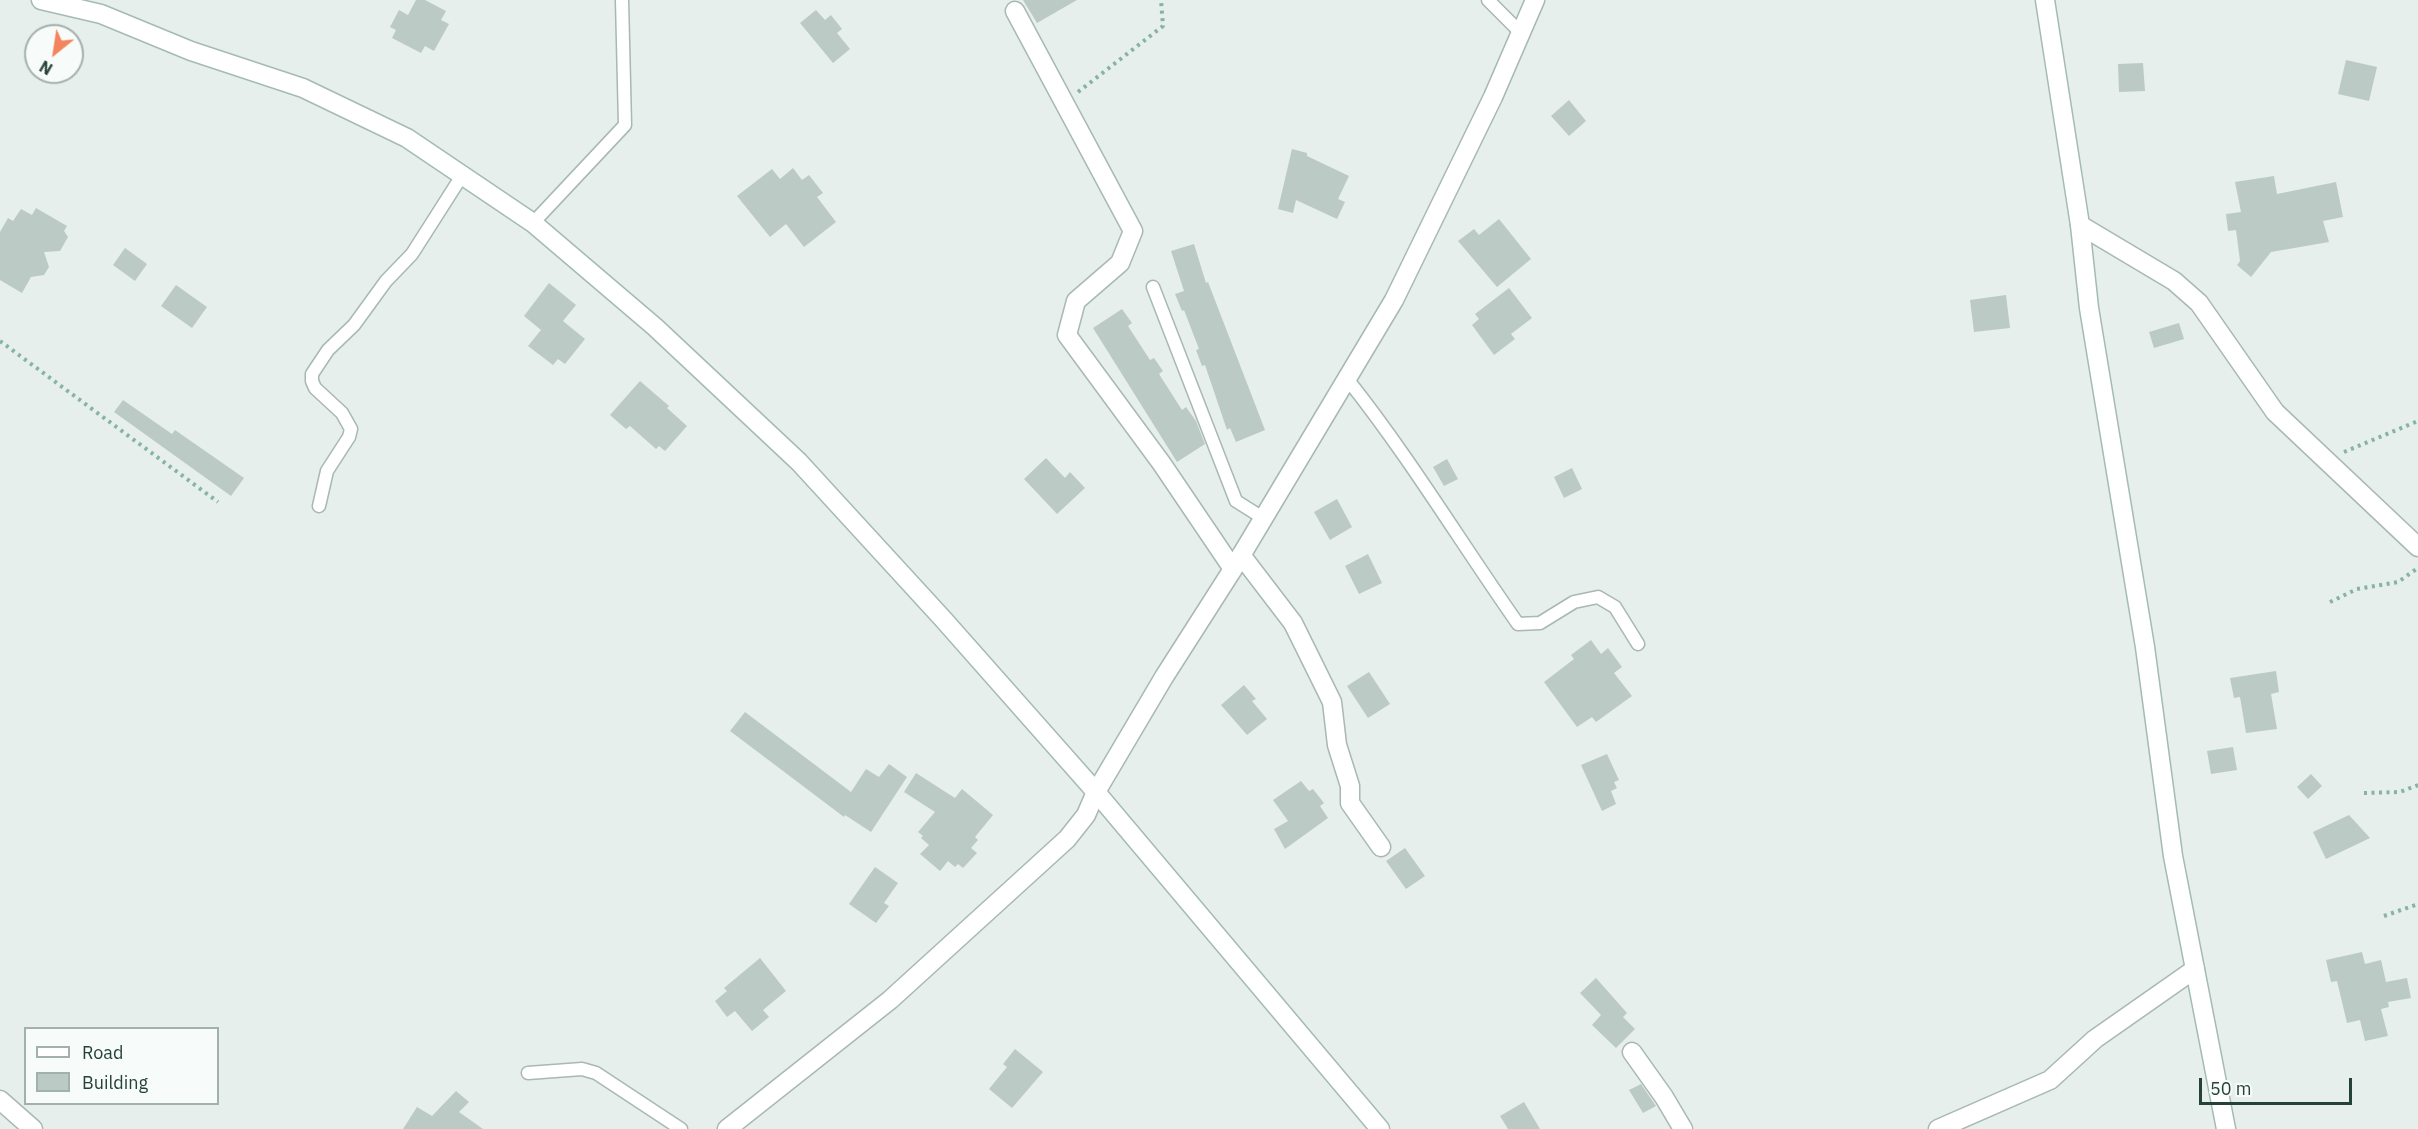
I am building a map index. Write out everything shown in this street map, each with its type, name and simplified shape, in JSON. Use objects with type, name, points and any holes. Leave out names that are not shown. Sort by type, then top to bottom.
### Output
[{"type":"street","points":[[40,0],[101,14],[191,51],[303,88],[407,138],[533,223],[655,327],[799,462],[943,619],[1095,792],[1380,1129]]},
{"type":"street","points":[[727,1129],[890,1000],[1067,839],[1086,815],[1095,792],[1348,380],[1394,300],[1535,0]]},
{"type":"street","points":[[2045,0],[2080,225],[2089,308],[2145,647],[2173,856],[2226,1129]]},
{"type":"street","points":[[1015,11],[1133,231],[1120,263],[1076,302],[1067,335],[1237,562],[1293,623],[1332,702],[1337,746],[1350,786],[1350,803],[1381,847]]},
{"type":"street","points":[[2080,225],[2174,281],[2199,303],[2275,412],[2418,547]]},
{"type":"street","points":[[1938,1129],[2050,1080],[2095,1039],[2195,969]]},
{"type":"street","points":[[1632,1053],[1683,1129]]},
{"type":"street","points":[[0,1100],[33,1129]]},
{"type":"lane","points":[[533,223],[625,125],[622,0]]},
{"type":"lane","points":[[1488,0],[1521,34]]},
{"type":"lane","points":[[319,506],[327,471],[349,437],[351,429],[342,413],[315,388],[312,374],[328,350],[354,325],[386,281],[412,254],[463,174]]},
{"type":"lane","points":[[1153,287],[1236,501],[1263,518]]},
{"type":"lane","points":[[1348,380],[1383,424],[1429,490],[1458,539],[1518,624],[1540,623],[1574,602],[1598,597],[1615,608],[1638,644]]},
{"type":"lane","points":[[528,1073],[582,1068],[596,1073],[681,1129]]},
{"type":"path","points":[[1065,102],[1163,26],[1161,0]]},
{"type":"path","points":[[0,341],[218,502]]},
{"type":"path","points":[[2324,460],[2418,421]]},
{"type":"path","points":[[2330,602],[2357,590],[2398,582],[2418,568]]},
{"type":"path","points":[[2364,794],[2400,792],[2418,785]]},
{"type":"path","points":[[2384,916],[2418,904]]},
{"type":"building","points":[[416,0],[425,0],[446,11],[441,20],[449,24],[434,51],[425,46],[421,53],[392,38],[396,30],[390,27],[399,10],[408,15]]},
{"type":"building","points":[[1023,0],[1077,0],[1037,23]]},
{"type":"building","points":[[816,10],[825,20],[831,15],[842,29],[837,33],[850,49],[833,63],[800,23]]},
{"type":"building","points":[[2346,60],[2377,67],[2369,101],[2338,94]]},
{"type":"building","points":[[2143,63],[2145,91],[2119,92],[2118,64]]},
{"type":"building","points":[[1569,100],[1586,121],[1569,136],[1551,116]]},
{"type":"building","points":[[1292,149],[1307,153],[1307,156],[1349,176],[1338,199],[1345,202],[1337,219],[1296,200],[1293,213],[1278,209]]},
{"type":"building","points":[[793,168],[802,180],[809,175],[823,193],[817,197],[836,222],[804,247],[786,224],[770,237],[737,196],[772,169],[780,179]]},
{"type":"building","points":[[2274,176],[2277,194],[2336,182],[2343,217],[2323,221],[2329,242],[2271,252],[2251,277],[2237,265],[2240,261],[2236,230],[2228,231],[2226,214],[2241,212],[2235,182]]},
{"type":"building","points":[[36,208],[67,226],[64,231],[68,237],[60,251],[44,252],[49,267],[44,275],[31,277],[22,293],[0,280],[0,232],[8,218],[13,221],[21,209],[32,215]]},
{"type":"building","points":[[1499,219],[1531,259],[1497,287],[1458,241],[1474,229],[1479,235]]},
{"type":"building","points":[[1194,244],[1206,283],[1208,282],[1265,430],[1236,442],[1230,428],[1227,430],[1205,365],[1202,366],[1196,350],[1199,349],[1184,310],[1182,311],[1175,294],[1184,291],[1171,251]]},
{"type":"building","points":[[125,248],[147,264],[135,281],[113,265]]},
{"type":"building","points":[[549,283],[576,305],[563,321],[585,339],[565,364],[558,359],[553,365],[528,346],[541,330],[524,316]]},
{"type":"building","points":[[176,285],[207,307],[192,328],[161,306]]},
{"type":"building","points":[[1509,288],[1532,318],[1511,334],[1515,339],[1494,355],[1472,325],[1479,319],[1475,314]]},
{"type":"building","points":[[2006,295],[2010,328],[1974,332],[1970,300]]},
{"type":"building","points":[[1122,309],[1132,323],[1128,326],[1150,360],[1154,358],[1163,371],[1159,374],[1182,410],[1186,407],[1196,421],[1205,444],[1177,462],[1093,328]]},
{"type":"building","points":[[2179,323],[2184,339],[2154,348],[2149,332]]},
{"type":"building","points":[[640,381],[669,406],[667,408],[687,426],[665,451],[659,446],[656,449],[630,426],[626,429],[610,415]]},
{"type":"building","points":[[123,400],[172,434],[175,430],[244,478],[231,496],[114,412]]},
{"type":"building","points":[[1046,458],[1065,478],[1070,472],[1085,488],[1057,514],[1024,479]]},
{"type":"building","points":[[1447,459],[1458,479],[1444,486],[1433,467]]},
{"type":"building","points":[[1572,468],[1582,489],[1564,498],[1554,477]]},
{"type":"building","points":[[1337,499],[1352,527],[1330,540],[1314,512]]},
{"type":"building","points":[[1368,554],[1382,583],[1359,594],[1345,566]]},
{"type":"building","points":[[1591,640],[1601,654],[1608,648],[1622,667],[1614,673],[1632,696],[1596,722],[1592,717],[1577,727],[1544,682],[1574,659],[1571,655]]},
{"type":"building","points":[[2276,671],[2279,692],[2271,694],[2277,729],[2246,733],[2240,697],[2234,698],[2230,678]]},
{"type":"building","points":[[1369,672],[1390,704],[1368,718],[1347,686]]},
{"type":"building","points":[[1244,685],[1256,699],[1252,701],[1267,719],[1247,735],[1221,705]]},
{"type":"building","points":[[745,712],[851,792],[866,769],[879,777],[889,764],[907,777],[871,832],[845,815],[844,817],[730,731]]},
{"type":"building","points":[[2233,747],[2237,770],[2211,774],[2207,751]]},
{"type":"building","points":[[1607,754],[1619,780],[1614,782],[1617,788],[1611,791],[1616,804],[1602,811],[1581,765]]},
{"type":"building","points":[[916,773],[955,798],[962,789],[993,815],[975,837],[978,840],[971,848],[977,853],[963,868],[958,864],[955,867],[948,861],[940,871],[920,854],[929,845],[918,832],[935,812],[904,792]]},
{"type":"building","points":[[2311,774],[2322,786],[2308,799],[2297,787]]},
{"type":"building","points":[[1301,781],[1309,791],[1313,789],[1324,803],[1320,806],[1328,818],[1285,849],[1274,829],[1288,821],[1273,800]]},
{"type":"building","points":[[2349,815],[2370,838],[2326,859],[2313,832]]},
{"type":"building","points":[[1405,848],[1425,876],[1406,889],[1386,861]]},
{"type":"building","points":[[875,867],[898,883],[884,903],[889,906],[876,923],[849,904]]},
{"type":"building","points":[[2362,952],[2365,964],[2381,960],[2386,982],[2407,978],[2411,998],[2388,1002],[2389,1007],[2381,1009],[2388,1036],[2365,1041],[2360,1020],[2347,1023],[2337,981],[2331,982],[2326,960]]},
{"type":"building","points":[[760,958],[786,991],[763,1010],[769,1017],[752,1031],[735,1011],[727,1017],[715,1001],[727,991],[724,988]]},
{"type":"building","points":[[1596,978],[1627,1013],[1623,1017],[1635,1029],[1616,1048],[1592,1025],[1601,1015],[1580,993]]},
{"type":"building","points":[[1015,1049],[1043,1072],[1012,1108],[989,1089],[1007,1067],[1003,1064]]},
{"type":"building","points":[[1641,1084],[1656,1106],[1643,1113],[1629,1090]]},
{"type":"building","points":[[456,1091],[469,1102],[459,1112],[483,1129],[403,1129],[417,1107],[432,1116]]},
{"type":"building","points":[[1524,1102],[1540,1129],[1508,1129],[1500,1116]]}]
